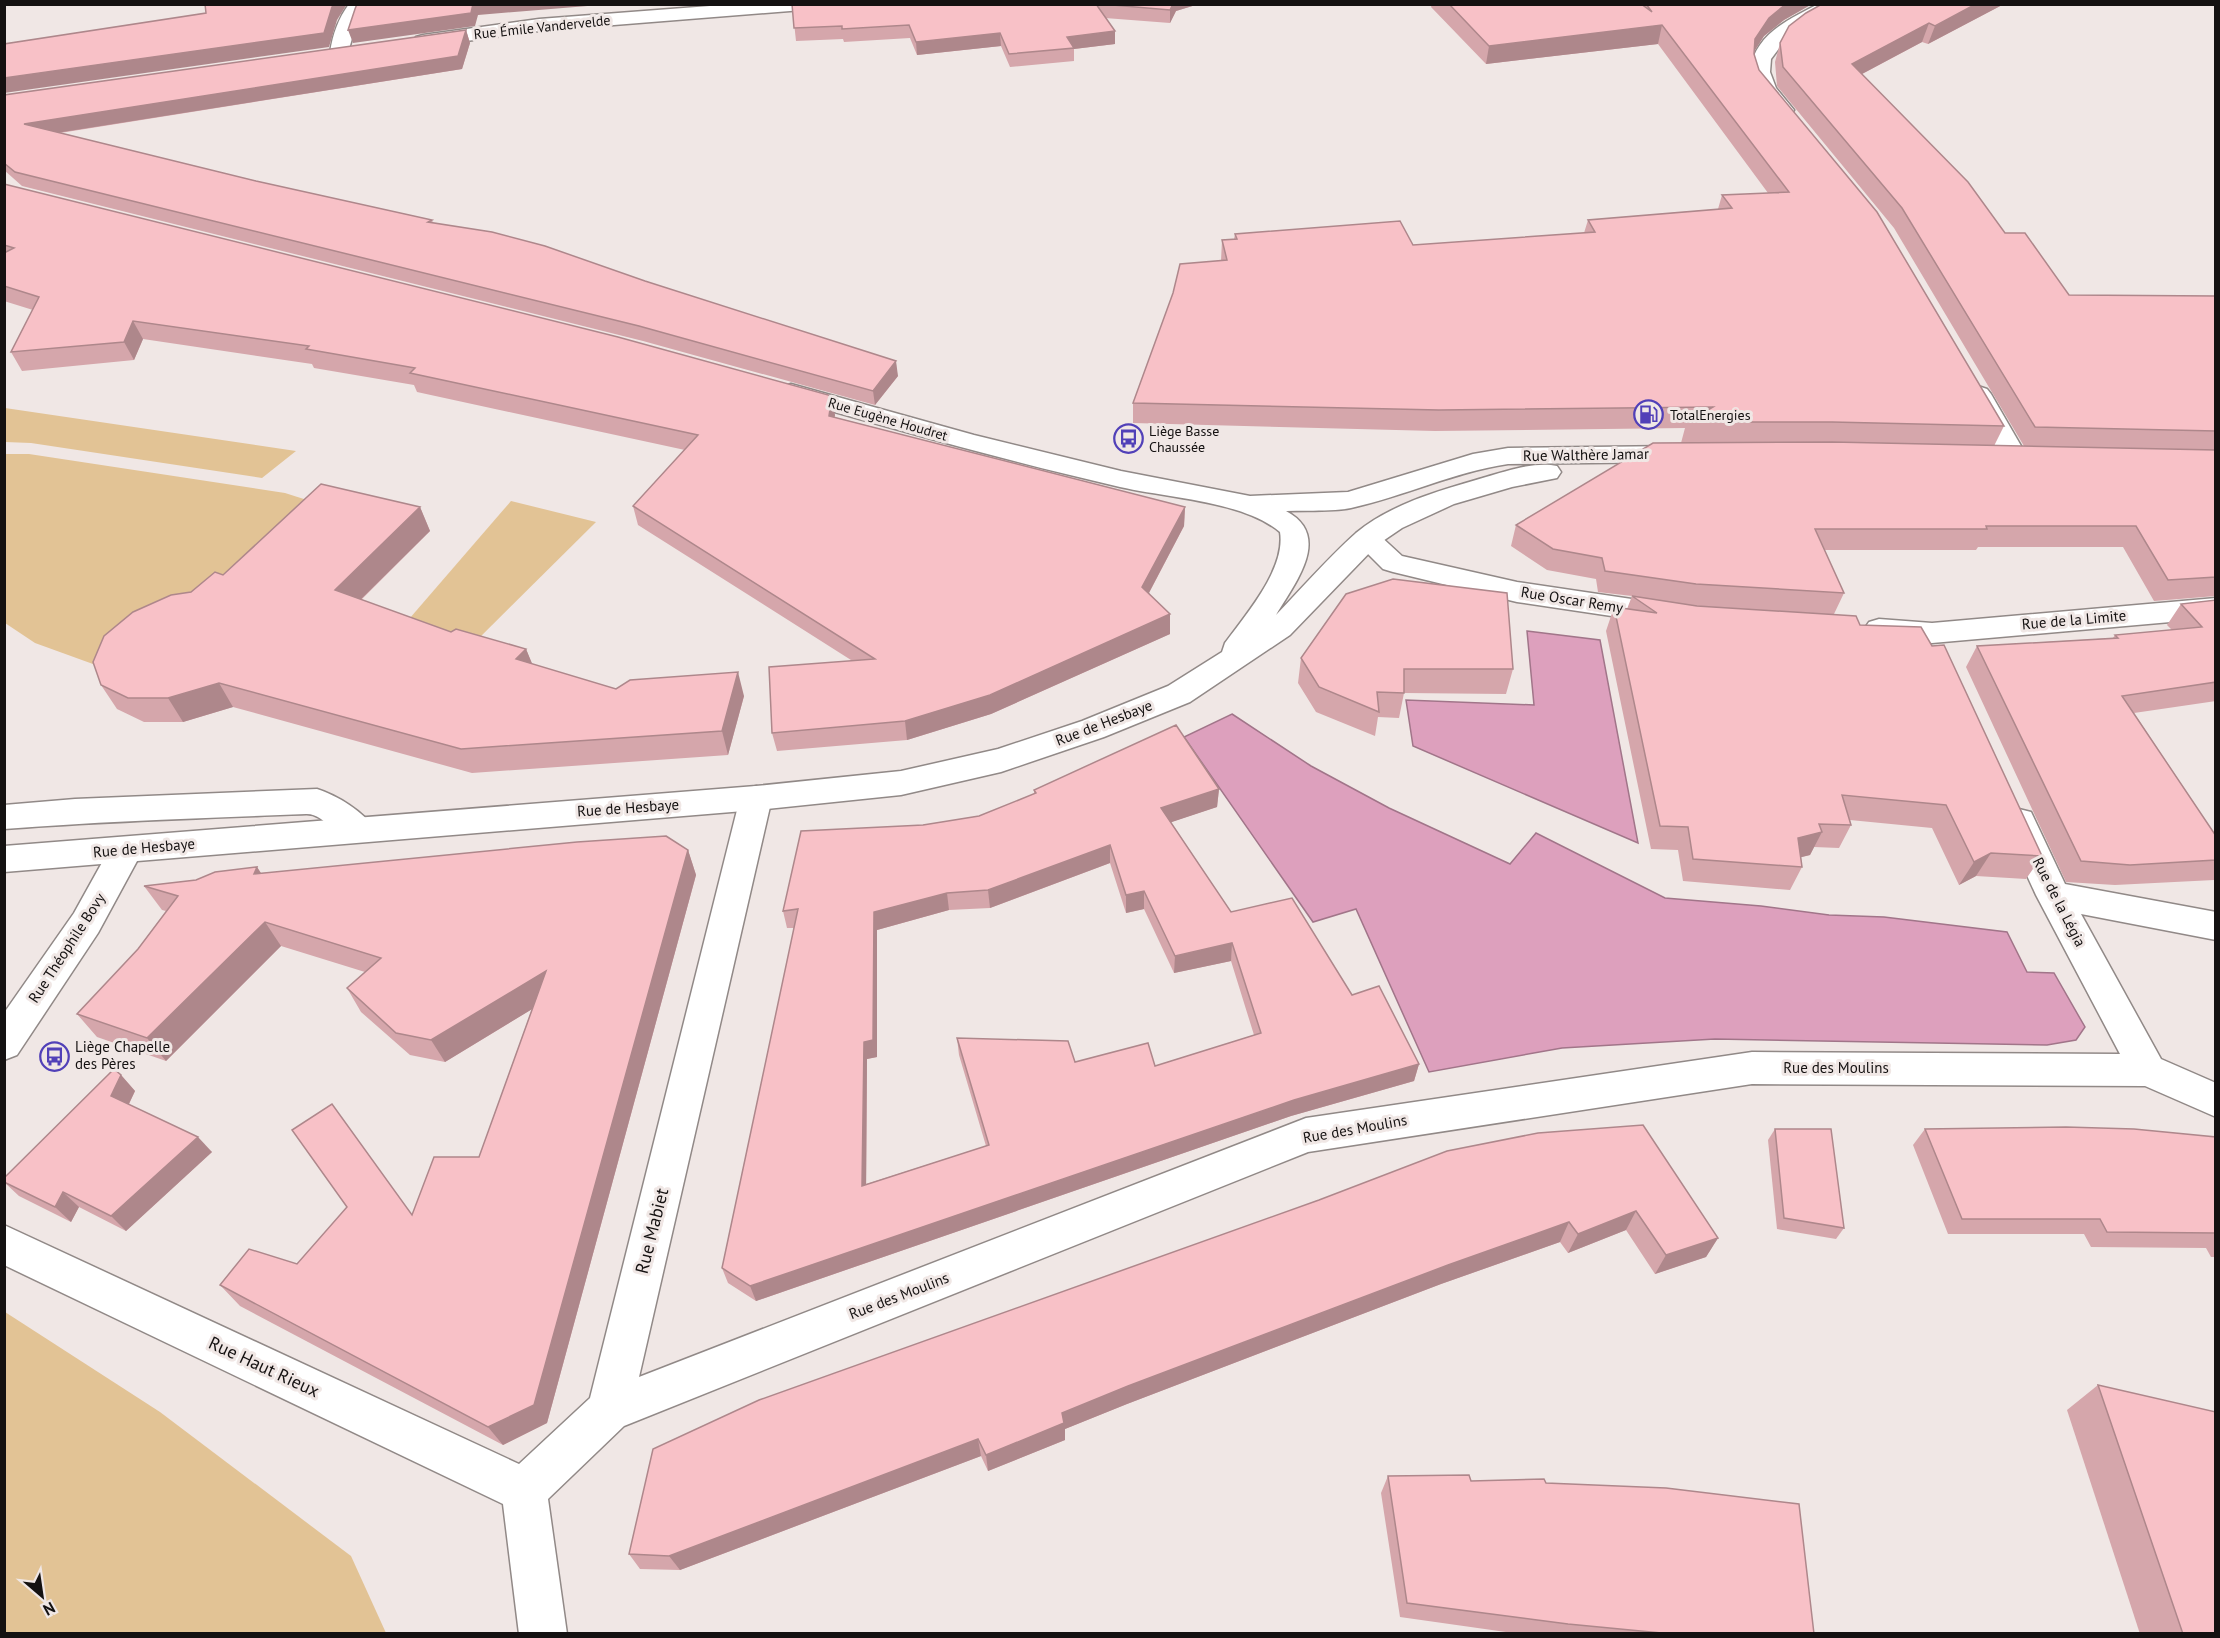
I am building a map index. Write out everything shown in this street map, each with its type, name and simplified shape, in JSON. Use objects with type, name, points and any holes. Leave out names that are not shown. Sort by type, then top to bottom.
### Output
[{"type":"street","points":[[340,52],[342,33],[351,13],[359,4]]},
{"type":"street","name":"Rue Émile Vandervelde","points":[[410,43],[539,25],[815,4]]},
{"type":"street","points":[[1794,123],[1765,88],[1760,70],[1766,49],[1784,31],[1833,4]]},
{"type":"street","points":[[317,55],[364,49]]},
{"type":"street","points":[[1970,380],[2015,458]]},
{"type":"street","name":"Rue Eugène Houdret","points":[[771,387],[966,441],[1121,479],[1250,504]]},
{"type":"street","name":"Rue Walthère Jamar","points":[[1250,504],[1348,500],[1389,490],[1471,463],[1508,456],[1701,454]]},
{"type":"street","name":"Rue de Hesbaye","points":[[4,859],[756,798],[901,783],[1001,760],[1093,729],[1179,694],[1280,628],[1368,539],[1392,522],[1444,498],[1508,479],[1632,455]]},
{"type":"street","name":"Rue de Hesbaye","points":[[1228,662],[1284,577],[1297,551],[1294,531],[1250,504]]},
{"type":"street","name":"Rue Oscar Remy","points":[[1368,539],[1393,563],[1517,592],[1700,618]]},
{"type":"street","name":"Rue de la Limite","points":[[1932,633],[2216,608]]},
{"type":"street","points":[[1851,627],[1932,633],[1947,664]]},
{"type":"street","name":"Rue de la Légia","points":[[2005,790],[2053,895],[2148,1070]]},
{"type":"street","name":"Rue Mabiet","points":[[609,1410],[756,798]]},
{"type":"street","points":[[4,817],[75,811],[317,801],[358,830]]},
{"type":"street","name":"Rue Théophile Bovy","points":[[4,1044],[86,923],[126,850]]},
{"type":"street","points":[[2053,895],[2216,926]]},
{"type":"street","name":"Rue des Moulins","points":[[609,1410],[1306,1135],[1752,1068],[2148,1070]]},
{"type":"street","points":[[2148,1070],[2216,1101]]},
{"type":"street","name":"Rue Haut Rieux","points":[[4,1244],[524,1490]]},
{"type":"street","points":[[543,1634],[524,1490],[609,1410]]},
{"type":"shaded area","points":[[5,408],[296,451],[262,478],[31,443],[5,442]]},
{"type":"shaded area","points":[[5,454],[29,454],[285,493],[332,508],[115,672],[35,643],[5,623]]},
{"type":"shaded area","points":[[511,501],[596,522],[461,656],[397,633]]},
{"type":"shaded area","points":[[1527,631],[1600,640],[1638,843],[1413,746],[1406,700],[1534,705]]},
{"type":"shaded area","points":[[1232,714],[1311,766],[1389,808],[1510,864],[1536,833],[1665,898],[1761,906],[1829,915],[1884,917],[2007,932],[2027,972],[2054,973],[2085,1027],[2076,1040],[2047,1045],[1715,1039],[1562,1048],[1429,1072],[1356,909],[1313,922],[1184,737]]},
{"type":"shaded area","points":[[5,1312],[160,1412],[351,1556],[386,1633],[5,1633]]},
{"type":"building","points":[[205,4],[334,4],[324,33],[4,78],[4,44],[206,13]]},
{"type":"building","points":[[357,4],[473,4],[471,13],[348,30]]},
{"type":"building","points":[[792,4],[1096,4],[1115,31],[1067,37],[1074,48],[1009,54],[1000,33],[916,42],[909,25],[842,29],[842,26],[794,28]]},
{"type":"building","points":[[1101,4],[1173,4],[1170,10]]},
{"type":"building","points":[[1449,4],[1641,4],[1652,12],[1646,4],[1786,4],[1769,18],[1755,39],[1754,54],[1759,70],[1877,212],[2004,426],[1832,422],[1687,422],[1713,407],[1439,410],[1133,403],[1173,293],[1180,264],[1227,260],[1222,240],[1237,239],[1235,234],[1400,221],[1413,245],[1595,232],[1588,220],[1732,208],[1722,195],[1789,192],[1662,25],[1489,46]]},
{"type":"building","points":[[1822,4],[1976,4],[1935,26],[1929,23],[1852,64],[1968,182],[2005,233],[2025,233],[2069,295],[2216,296],[2216,431],[2035,427],[1902,208],[1783,67],[1780,43],[1789,26]]},
{"type":"building","points":[[466,30],[458,56],[24,124],[256,181],[432,220],[428,222],[492,232],[545,246],[645,281],[896,361],[873,391],[639,326],[15,172],[4,163],[4,95]]},
{"type":"building","points":[[4,184],[618,337],[832,396],[829,416],[1185,507],[1142,587],[1170,614],[990,695],[905,721],[772,733],[769,667],[875,659],[633,506],[698,435],[410,373],[415,368],[306,349],[309,346],[133,321],[124,342],[11,352],[39,297],[4,286],[4,253],[14,248],[4,245]]},
{"type":"building","points":[[1832,442],[2216,450],[2216,577],[2168,580],[2136,526],[1986,526],[1987,529],[1815,529],[1844,593],[1696,584],[1605,571],[1602,558],[1553,549],[1516,525],[1653,443]]},
{"type":"building","points":[[321,484],[420,507],[335,590],[451,632],[456,629],[526,649],[516,659],[616,689],[630,680],[738,672],[722,731],[461,749],[219,683],[168,698],[128,698],[101,685],[93,662],[104,636],[133,612],[171,595],[191,592],[215,572],[223,575]]},
{"type":"building","points":[[1393,579],[1507,593],[1513,669],[1404,669],[1404,693],[1377,692],[1379,712],[1319,687],[1301,658],[1346,594]]},
{"type":"building","points":[[1632,596],[1697,606],[1856,616],[1860,625],[1921,627],[1932,646],[1944,645],[2042,856],[1991,853],[1974,862],[1946,805],[1842,795],[1851,825],[1819,824],[1822,832],[1798,838],[1802,867],[1693,859],[1688,827],[1660,826],[1614,607],[1657,613]]},
{"type":"building","points":[[2216,600],[2216,682],[2122,696],[2216,836],[2216,860],[2130,865],[2081,861],[1977,646],[2118,638],[2115,635],[2202,627],[2181,604]]},
{"type":"building","points":[[1176,725],[1219,789],[1161,808],[1231,912],[1292,898],[1352,995],[1379,986],[1419,1064],[1294,1100],[750,1286],[722,1268],[798,909],[783,911],[801,831],[923,825],[979,816],[1036,793],[1034,790]],"holes":[[[1110,845],[1126,895],[1144,891],[1175,956],[1232,943],[1261,1033],[1155,1066],[1148,1043],[1075,1062],[1068,1041],[957,1038],[989,1145],[862,1186],[864,1042],[873,1040],[874,912],[947,893],[988,890]]]},
{"type":"building","points":[[666,836],[688,850],[534,1405],[488,1427],[220,1285],[249,1249],[297,1264],[347,1207],[292,1130],[332,1104],[412,1215],[434,1157],[479,1157],[546,971],[431,1040],[396,1033],[347,988],[381,958],[265,922],[147,1038],[77,1014],[138,949],[178,896],[144,886],[196,880],[215,872],[257,867],[254,874],[577,842]]},
{"type":"building","points":[[114,1069],[121,1075],[111,1096],[198,1137],[111,1216],[63,1192],[55,1207],[4,1182],[4,1178]]},
{"type":"building","points":[[1643,1125],[1718,1238],[1666,1255],[1636,1211],[1578,1234],[1569,1222],[1448,1265],[1128,1386],[1062,1413],[1064,1423],[986,1455],[978,1439],[669,1556],[629,1554],[653,1449],[759,1400],[1319,1200],[1447,1151],[1538,1133]]},
{"type":"building","points":[[2066,1127],[2134,1129],[2216,1137],[2216,1233],[2107,1232],[2100,1219],[1962,1219],[1925,1129]]},
{"type":"building","points":[[1775,1129],[1831,1129],[1844,1228],[1784,1218]]},
{"type":"building","points":[[2098,1385],[2216,1412],[2216,1634],[2183,1634]]},
{"type":"building","points":[[1469,1475],[1471,1481],[1544,1479],[1546,1483],[1666,1488],[1799,1504],[1814,1634],[1672,1634],[1568,1624],[1407,1603],[1388,1476]]},
{"type":"place","name":"TotalEnergies","points":[[1649,415]]},
{"type":"place","name":"Liège Basse Chaussée","points":[[1128,439]]},
{"type":"place","name":"Liège Chapelle des Pères","points":[[54,1056]]}]
